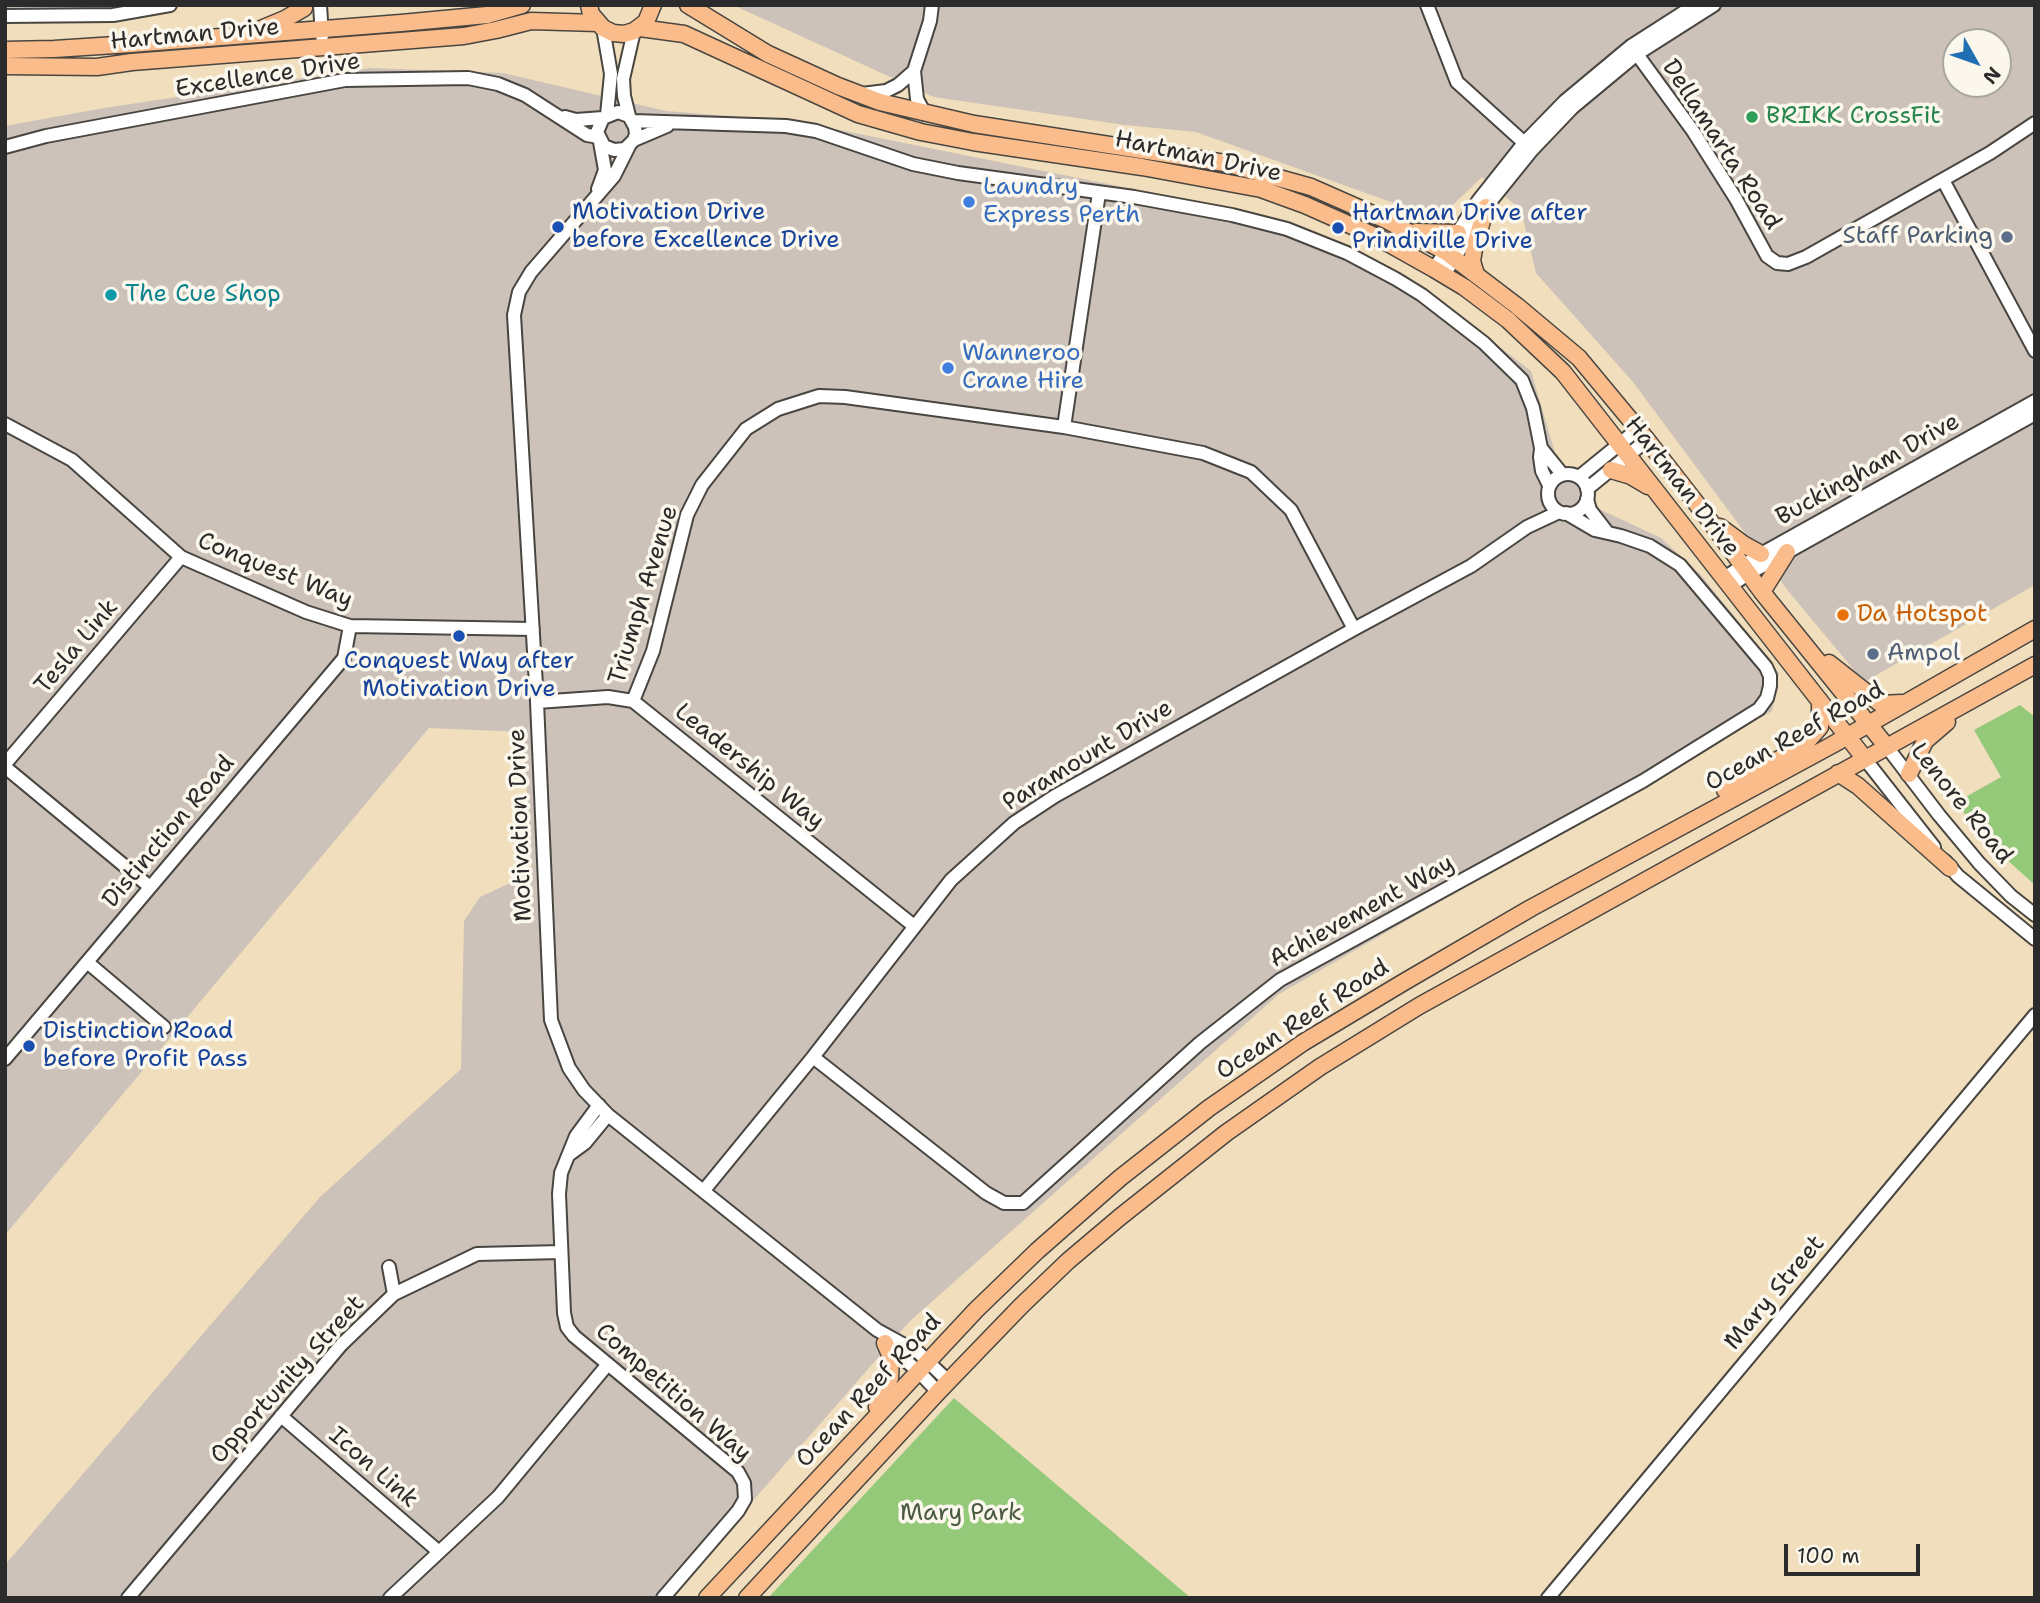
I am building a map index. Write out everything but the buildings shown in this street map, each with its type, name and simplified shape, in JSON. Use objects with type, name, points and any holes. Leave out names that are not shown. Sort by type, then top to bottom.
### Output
[{"type":"main road","name":"Hartman Drive","points":[[5,50],[118,45],[487,15],[522,5]]},
{"type":"main road","points":[[589,5],[600,26]]},
{"type":"main road","points":[[637,29],[651,15],[653,5]]},
{"type":"main road","name":"Hartman Drive","points":[[688,5],[768,54],[859,94],[925,114],[974,124],[1225,163],[1311,187],[1406,231],[1450,255],[1579,358],[1707,517],[1744,570],[1887,747]]},
{"type":"main road","points":[[245,34],[285,19],[309,6]]},
{"type":"main road","name":"Hartman Drive","points":[[5,66],[97,67],[464,36],[531,20],[600,26],[613,33],[637,29],[684,34],[858,114],[921,132],[1155,169],[1261,190],[1305,205],[1377,237],[1439,272],[1508,320],[1563,372],[1865,759]]},
{"type":"main road","points":[[5,77],[34,66]]},
{"type":"main road","points":[[1476,274],[1472,261],[1486,207]]},
{"type":"main road","points":[[1406,231],[1458,233]]},
{"type":"main road","points":[[1611,470],[1631,476],[1656,491]]},
{"type":"main road","points":[[1707,517],[1743,544],[1762,554]]},
{"type":"main road","points":[[1762,592],[1787,552]]},
{"type":"main road","points":[[1787,623],[1838,672],[1881,704],[1903,702]]},
{"type":"main road","name":"Ocean Reef Road","points":[[707,1598],[862,1430],[1037,1251],[1120,1178],[1209,1108],[1315,1035],[1531,908],[1847,736],[2035,629]]},
{"type":"main road","points":[[1909,775],[1920,748],[1931,734],[2031,667]]},
{"type":"main road","name":"Ocean Reef Road","points":[[747,1598],[943,1386],[1068,1261],[1226,1133],[1320,1066],[1419,1006],[2031,667]]},
{"type":"main road","points":[[1658,839],[1710,799],[1804,745],[1820,727],[1820,700]]},
{"type":"main road","points":[[1838,773],[1858,786],[1950,868]]},
{"type":"main road","points":[[862,1430],[884,1394],[890,1378],[891,1357],[881,1336]]},
{"type":"street","points":[[5,16],[39,10],[113,15],[170,5]]},
{"type":"street","points":[[925,114],[916,97],[914,71],[930,21],[932,5]]},
{"type":"street","points":[[1427,5],[1457,82],[1528,147]]},
{"type":"street","points":[[1439,272],[1528,147],[1565,101],[1695,5]]},
{"type":"street","points":[[1634,50],[1714,5]]},
{"type":"street","points":[[309,6],[316,48]]},
{"type":"street","points":[[600,26],[611,74],[605,116],[598,127],[599,139],[614,150],[657,128],[678,123]]},
{"type":"street","points":[[632,143],[636,134],[623,79],[637,29]]},
{"type":"street","name":"Dellamarta Road","points":[[1634,50],[1693,131],[1736,199],[1767,256],[1777,263],[1796,262],[1943,180],[2035,123]]},
{"type":"street","points":[[859,94],[886,92],[914,71]]},
{"type":"street","name":"Excellence Drive","points":[[9,143],[345,80],[468,78],[498,83],[525,95],[587,135],[599,139]]},
{"type":"street","points":[[605,116],[618,112],[631,118],[678,123],[796,128],[842,138],[868,150],[913,164],[1232,215],[1287,229],[1347,253],[1422,295],[1484,343],[1522,380],[1533,408],[1541,448],[1539,457],[1552,507],[1563,512],[1581,508],[1587,494],[1611,470],[1623,450]]},
{"type":"street","name":"Excellence Drive","points":[[561,117],[576,120],[605,116]]},
{"type":"street","name":"Motivation Drive","points":[[593,199],[605,170],[599,139]]},
{"type":"street","name":"Motivation Drive","points":[[632,143],[619,170],[531,272],[519,292],[514,316],[537,702],[551,1020],[569,1068],[584,1090],[604,1110],[705,1189],[881,1336],[923,1366],[943,1386]]},
{"type":"street","points":[[1450,255],[1458,233],[1478,201],[1528,147]]},
{"type":"street","points":[[1943,180],[2035,351]]},
{"type":"street","points":[[1063,427],[1099,193]]},
{"type":"street","name":"Triumph Avenue","points":[[633,701],[653,651],[687,515],[702,485],[746,429],[778,409],[819,396],[845,397],[1063,427],[1202,453],[1251,472],[1291,510],[1354,629]]},
{"type":"street","name":"Buckingham Drive","points":[[1727,582],[1762,554],[2035,401]]},
{"type":"street","name":"Buckingham Drive","points":[[1744,570],[1787,552],[2035,414]]},
{"type":"street","name":"Conquest Way","points":[[5,424],[72,460],[181,557],[306,612],[350,626],[533,629]]},
{"type":"street","points":[[1579,477],[1642,435]]},
{"type":"street","points":[[1541,448],[1562,474]]},
{"type":"street","points":[[1548,489],[1562,474],[1579,477],[1587,494],[1590,510],[1607,532]]},
{"type":"street","name":"Paramount Drive","points":[[1527,527],[1540,509],[1548,489]]},
{"type":"street","name":"Paramount Drive","points":[[705,1189],[813,1057],[951,880],[1014,823],[1055,796],[1471,566],[1527,527],[1563,512]]},
{"type":"street","name":"Achievement Way","points":[[813,1057],[986,1193],[1004,1203],[1023,1203],[1200,1043],[1280,980],[1643,781],[1759,709],[1767,698],[1770,686],[1766,667],[1680,565],[1650,547],[1595,530],[1563,512]]},
{"type":"street","name":"Tesla Link","points":[[5,765],[181,557]]},
{"type":"street","name":"Distinction Road","points":[[8,1050],[87,962],[344,658],[350,626]]},
{"type":"street","points":[[537,702],[608,697],[633,701]]},
{"type":"street","name":"Leadership Way","points":[[633,701],[914,926]]},
{"type":"street","name":"Lenore Road","points":[[1887,747],[1979,863],[2011,897],[2035,915]]},
{"type":"street","name":"Lenore Road","points":[[1865,759],[1950,868],[2035,939]]},
{"type":"street","points":[[5,765],[150,887]]},
{"type":"street","points":[[87,962],[164,1027]]},
{"type":"street","name":"Mary Street","points":[[1548,1598],[2035,1015]]},
{"type":"street","name":"Competition Way","points":[[604,1110],[576,1136],[561,1173],[561,1252],[567,1327],[574,1336],[738,1472],[744,1483],[745,1499],[738,1511],[663,1598]]},
{"type":"street","name":"Opportunity Street","points":[[128,1598],[341,1345],[394,1294],[477,1254],[561,1252]]},
{"type":"street","points":[[388,1267],[394,1294]]},
{"type":"street","points":[[390,1598],[498,1497],[608,1364]]},
{"type":"street","name":"Icon Link","points":[[281,1416],[438,1551]]},
{"type":"shaded area","points":[[5,5],[184,5],[86,18],[5,13]]},
{"type":"shaded area","points":[[733,5],[2035,5],[2035,585],[1864,682],[1789,592],[1633,382],[1536,273],[1521,210],[1482,177],[1438,219],[1196,132],[1125,125],[934,97]]},
{"type":"shaded area","points":[[370,68],[503,73],[666,111],[795,121],[1277,218],[1407,276],[1531,371],[1555,453],[1599,509],[1661,538],[1701,575],[1779,673],[1772,711],[1279,994],[910,1321],[668,1598],[5,1598],[5,1565],[320,1197],[461,1069],[464,921],[480,897],[532,873],[523,732],[429,728],[5,1235],[5,126],[104,108]]},
{"type":"green space","points":[[2020,705],[2035,717],[2035,885],[2005,858],[1955,803],[2001,777],[1974,730]]},
{"type":"green space","name":"Mary Park","points":[[954,1398],[1191,1598],[768,1598]]},
{"type":"place","name":"BRIKK CrossFit","points":[[1752,117]]},
{"type":"place","name":"Laundry Express Perth","points":[[969,202]]},
{"type":"place","name":"Motivation Drive before Excellence Drive","points":[[558,227]]},
{"type":"place","name":"Hartman Drive after Prindiville Drive","points":[[1338,228]]},
{"type":"place","name":"Staff Parking","points":[[2007,237]]},
{"type":"place","name":"The Cue Shop","points":[[111,295]]},
{"type":"place","name":"Wanneroo Crane Hire","points":[[948,368]]},
{"type":"place","name":"Da Hotspot","points":[[1843,615]]},
{"type":"place","name":"Conquest Way after Motivation Drive","points":[[459,636]]},
{"type":"place","name":"Ampol","points":[[1873,654]]},
{"type":"place","name":"Distinction Road before Profit Pass","points":[[29,1046]]}]
